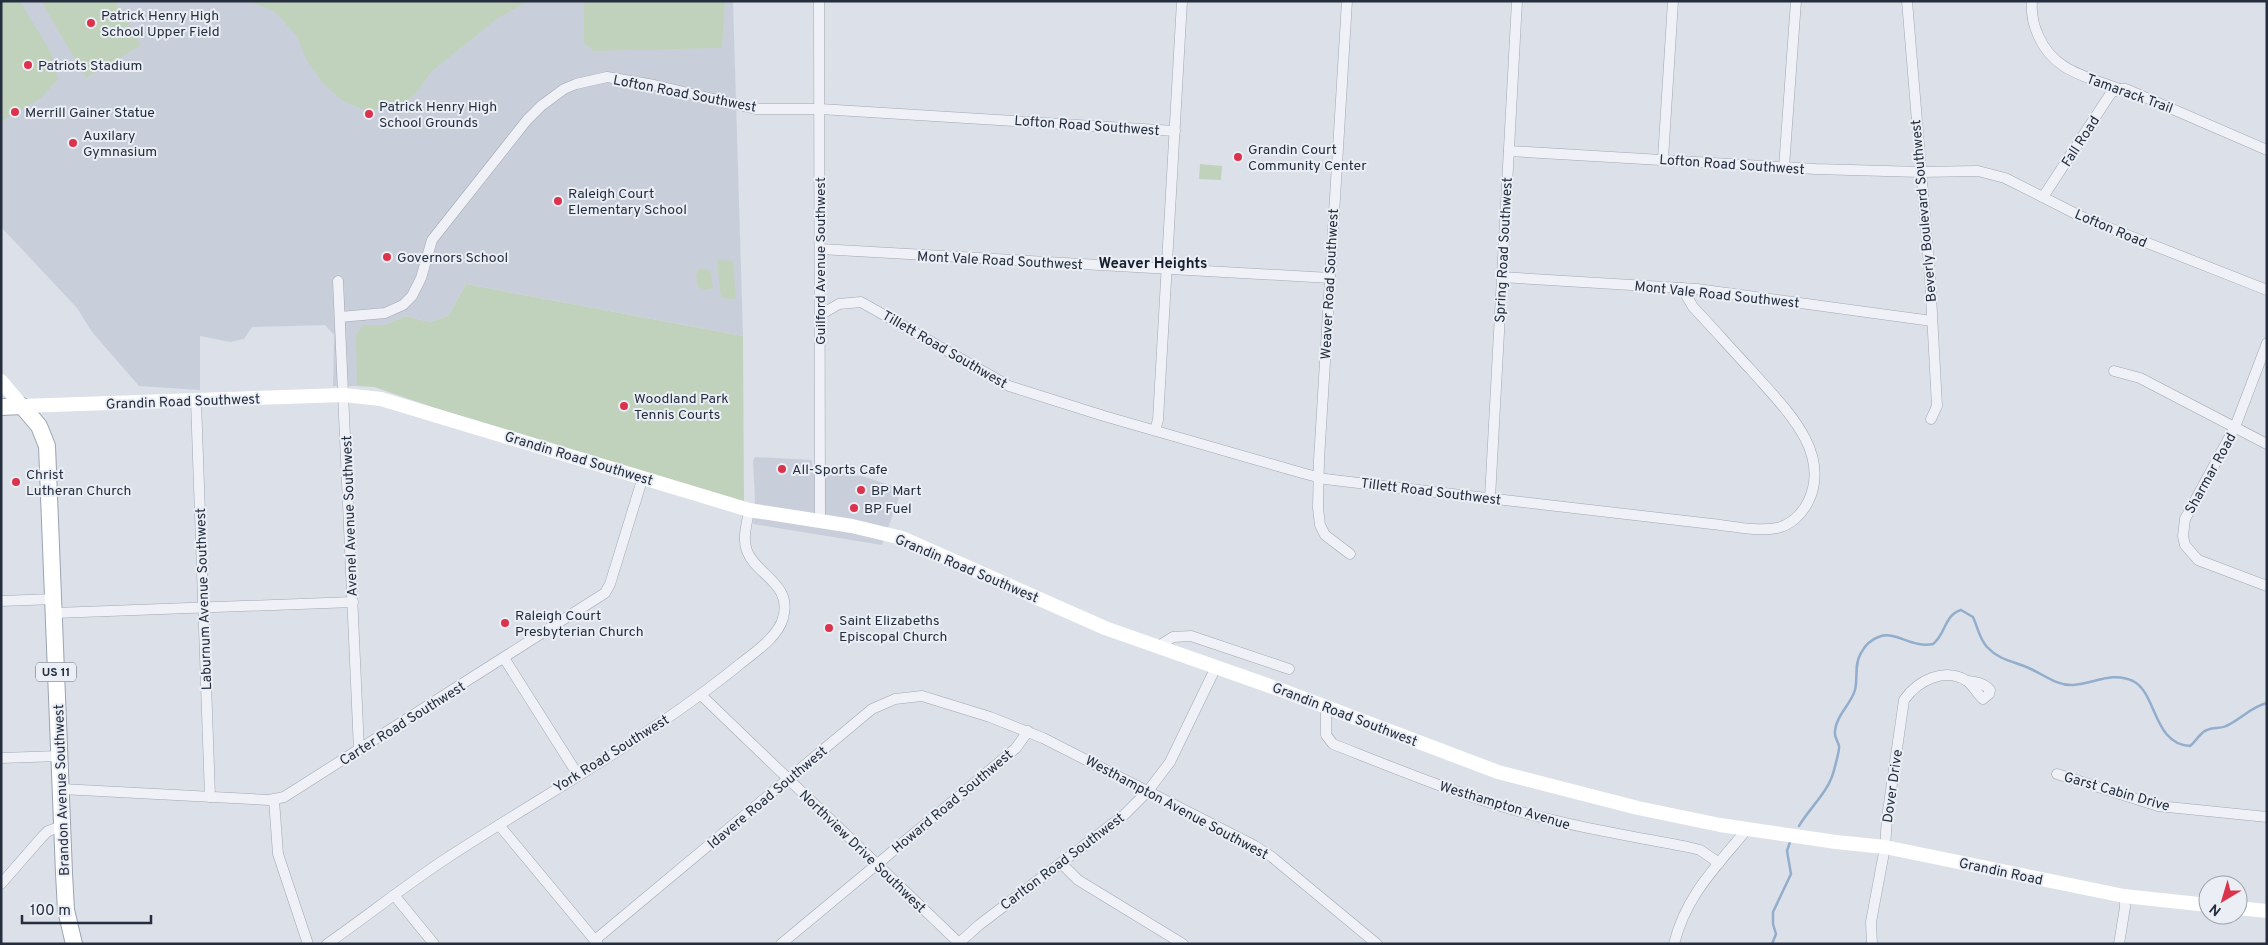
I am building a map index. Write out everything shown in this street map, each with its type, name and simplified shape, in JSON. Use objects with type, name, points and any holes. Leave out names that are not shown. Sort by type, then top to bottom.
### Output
[{"type":"main road","name":"Grandin Road Southwest","points":[[1,407],[22,406]]},
{"type":"main road","name":"Brandon Avenue Southwest","points":[[22,406],[39,426],[47,446],[66,910],[74,944]]},
{"type":"street","name":"Guilford Avenue Southwest","points":[[819,1],[820,521]]},
{"type":"street","points":[[1155,430],[1158,420],[1182,1]]},
{"type":"street","name":"Weaver Road Southwest","points":[[1346,1],[1318,478],[1320,525],[1325,535],[1350,554]]},
{"type":"street","name":"Spring Road Southwest","points":[[1490,498],[1517,1]]},
{"type":"street","points":[[1663,159],[1673,1]]},
{"type":"street","points":[[1784,167],[1796,1]]},
{"type":"street","name":"Beverly Boulevard Southwest","points":[[1907,1],[1932,321],[1936,406],[1931,419]]},
{"type":"street","name":"Tamarack Trail","points":[[2032,1],[2032,17],[2035,28],[2041,43],[2055,61],[2071,70],[2119,89],[2126,89],[2267,150]]},
{"type":"street","name":"Lofton Road Southwest","points":[[340,316],[385,313],[405,303],[418,286],[432,240],[527,120],[555,94],[576,84],[593,79],[620,78],[747,108],[820,110],[1175,131]]},
{"type":"street","name":"Fall Road","points":[[2043,197],[2111,93],[2119,89]]},
{"type":"street","name":"Lofton Road Southwest","points":[[1509,151],[1784,167],[1955,172]]},
{"type":"street","name":"Lofton Road","points":[[1955,172],[1978,171],[1992,174],[2114,232],[2267,290]]},
{"type":"street","name":"Mont Vale Road Southwest","points":[[820,249],[1330,278]]},
{"type":"street","name":"Mont Vale Road Southwest","points":[[1501,277],[1682,288],[1932,321]]},
{"type":"street","name":"Avenel Avenue Southwest","points":[[338,281],[359,750]]},
{"type":"street","name":"Tillett Road Southwest","points":[[820,315],[845,302],[854,301],[869,305],[1009,386],[1318,478],[1768,529],[1788,524],[1802,512],[1810,497],[1814,478],[1811,452],[1800,429],[1788,412],[1693,307],[1682,288]]},
{"type":"street","name":"Sharmar Road","points":[[2267,343],[2235,428],[2185,519],[2183,536],[2185,545],[2198,560],[2267,586]]},
{"type":"street","points":[[2114,371],[2140,378],[2267,444]]},
{"type":"street","name":"Brandon Avenue Southwest","points":[[1,381],[22,406]]},
{"type":"street","name":"Grandin Road Southwest","points":[[22,406],[344,395],[381,399],[749,510],[852,526],[902,538],[1080,617],[1157,647],[1326,706],[1498,772],[1638,808],[1720,825],[1794,835]]},
{"type":"street","name":"Laburnum Avenue Southwest","points":[[196,401],[210,796]]},
{"type":"street","name":"Carter Road Southwest","points":[[274,800],[284,796],[359,750],[608,589],[643,477]]},
{"type":"street","name":"York Road Southwest","points":[[327,944],[394,895],[498,825],[701,695],[758,649],[775,632],[783,618],[784,603],[778,588],[747,552],[745,532],[749,510]]},
{"type":"street","points":[[1,601],[54,606],[204,607],[353,602]]},
{"type":"street","points":[[1157,647],[1173,637],[1191,636],[1289,669]]},
{"type":"street","points":[[504,658],[578,775]]},
{"type":"street","name":"Carlton Road Southwest","points":[[959,943],[979,924],[1123,816],[1148,791],[1170,762],[1216,667]]},
{"type":"street","name":"Dover Drive","points":[[1872,944],[1871,922],[1885,847],[1888,810],[1904,700],[1917,686],[1934,677],[1952,676],[1968,681]]},
{"type":"street","name":"Northview Drive Southwest","points":[[701,695],[959,943]]},
{"type":"street","name":"Idavere Road Southwest","points":[[597,942],[880,704],[910,696],[922,696],[956,706]]},
{"type":"street","name":"Westhampton Avenue Southwest","points":[[956,706],[1028,731],[1256,846],[1272,857],[1377,944]]},
{"type":"street","name":"Westhampton Avenue","points":[[1326,706],[1326,735],[1333,744],[1406,773],[1519,812],[1590,829],[1700,850],[1719,863]]},
{"type":"street","name":"Howard Road Southwest","points":[[781,944],[1016,748],[1028,731]]},
{"type":"street","points":[[1,758],[60,756]]},
{"type":"street","name":"Garst Cabin Drive","points":[[2057,774],[2158,806],[2267,817]]},
{"type":"street","points":[[61,789],[274,800],[278,854],[308,944]]},
{"type":"street","points":[[498,825],[597,942]]},
{"type":"street","points":[[1,884],[48,831],[62,826]]},
{"type":"street","points":[[1674,944],[1678,926],[1690,899],[1748,828]]},
{"type":"street","name":"Grandin Road","points":[[1794,835],[1885,847],[2124,896],[2198,904]]},
{"type":"street","points":[[1061,864],[1078,880],[1183,944]]},
{"type":"street","points":[[394,895],[434,944]]},
{"type":"street","points":[[2119,944],[2125,907],[2124,896]]},
{"type":"street","points":[[2248,909],[2267,911]]},
{"type":"shaded area","name":"Patrick Henry High School Grounds","points":[[1,1],[733,1],[743,336],[466,284],[448,316],[430,322],[405,316],[385,325],[357,356],[357,386],[333,386],[334,335],[325,325],[252,327],[244,339],[230,342],[200,336],[200,390],[139,386],[92,332],[77,308],[1,227]]},
{"type":"shaded area","points":[[755,457],[812,460],[813,474],[862,476],[902,489],[882,545],[753,524],[755,499],[753,461]]},
{"type":"green space","name":"Patriots Stadium","points":[[1,1],[20,1],[50,51],[58,79],[41,98],[1,122]]},
{"type":"green space","name":"Patrick Henry High School Upper Field","points":[[41,1],[115,1],[141,45],[86,78]]},
{"type":"green space","points":[[248,1],[529,1],[498,18],[433,70],[414,95],[404,103],[387,110],[363,109],[341,100],[322,82],[307,61],[297,36],[274,11]]},
{"type":"green space","points":[[584,1],[725,1],[722,48],[594,51],[584,43]]},
{"type":"green space","points":[[1200,164],[1222,166],[1221,180],[1199,179]]},
{"type":"green space","points":[[717,260],[733,261],[736,299],[721,298]]},
{"type":"green space","points":[[699,268],[711,271],[713,288],[705,290],[698,287],[696,275]]},
{"type":"green space","points":[[466,284],[743,336],[744,502],[444,411],[374,387],[357,386],[356,335],[363,325],[385,325],[405,316],[430,322],[448,316]]},
{"type":"waterway","points":[[1799,826],[1825,791],[1832,777],[1839,748],[1835,735],[1836,726],[1855,690],[1859,657],[1865,647],[1875,639],[1887,635],[1918,644],[1933,644],[1951,616],[1961,610],[1973,617],[1982,640],[1991,651],[2000,657],[2054,681],[2066,685],[2117,677],[2133,681],[2141,687],[2147,696],[2162,728],[2169,737],[2178,743],[2190,746],[2204,731],[2226,726],[2256,707],[2267,703]]},
{"type":"waterway","points":[[1772,944],[1776,934],[1773,924],[1773,912],[1791,874],[1787,851],[1790,842]]},
{"type":"place","name":"Patrick Henry High School Upper Field","points":[[91,23]]},
{"type":"place","name":"Patriots Stadium","points":[[28,65]]},
{"type":"place","name":"Merrill Gainer Statue","points":[[15,112]]},
{"type":"place","name":"Patrick Henry High School Grounds","points":[[369,114]]},
{"type":"place","name":"Auxilary Gymnasium","points":[[73,143]]},
{"type":"place","name":"Grandin Court Community Center","points":[[1238,157]]},
{"type":"place","name":"Raleigh Court Elementary School","points":[[558,201]]},
{"type":"place","name":"Governors School","points":[[387,257]]},
{"type":"place","name":"Woodland Park Tennis Courts","points":[[624,406]]},
{"type":"place","name":"All-Sports Cafe","points":[[782,469]]},
{"type":"place","name":"Christ Lutheran Church","points":[[16,482]]},
{"type":"place","name":"BP Mart","points":[[861,490]]},
{"type":"place","name":"BP Fuel","points":[[854,508]]},
{"type":"place","name":"Raleigh Court Presbyterian Church","points":[[505,623]]},
{"type":"place","name":"Saint Elizabeths Episcopal Church","points":[[829,628]]},
{"type":"district","name":"Weaver Heights","points":[[1153,263]]}]
